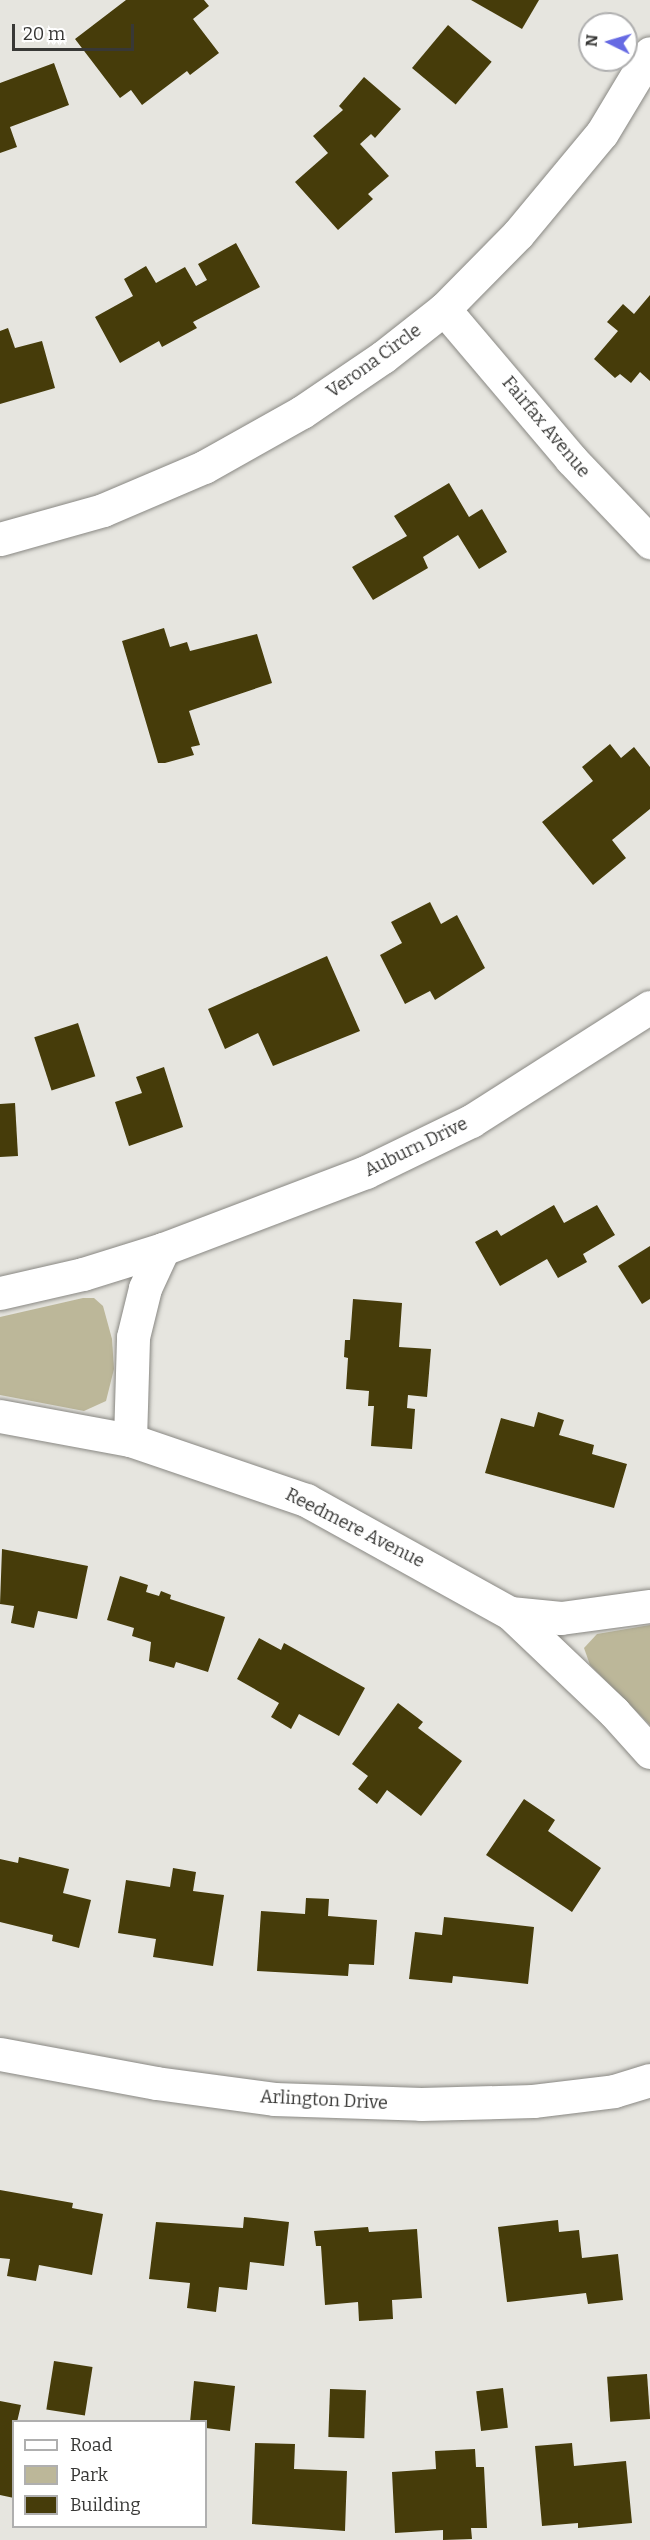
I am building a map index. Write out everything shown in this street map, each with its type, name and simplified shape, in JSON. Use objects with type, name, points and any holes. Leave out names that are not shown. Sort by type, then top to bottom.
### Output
[{"type":"street","name":"Verona Circle","points":[[0,539],[146,494],[256,440],[345,384],[444,309],[481,274],[560,187],[602,133],[650,53]]},
{"type":"street","name":"Fairfax Avenue","points":[[444,309],[571,459],[650,542]]},
{"type":"street","name":"Auburn Drive","points":[[0,1293],[83,1274],[163,1249],[366,1172],[471,1122],[650,1007]]},
{"type":"street","points":[[130,1440],[133,1337],[145,1288],[163,1249]]},
{"type":"street","name":"Reedmere Avenue","points":[[0,1416],[130,1440],[306,1500],[399,1548],[510,1613],[614,1712],[650,1752]]},
{"type":"street","points":[[510,1613],[561,1618],[650,1606]]},
{"type":"street","name":"Arlington Drive","points":[[0,2054],[156,2083],[284,2100],[421,2104],[533,2101],[614,2091],[650,2080]]},
{"type":"green space","points":[[83,1298],[94,1298],[103,1306],[112,1339],[114,1369],[106,1401],[84,1411],[0,1395],[0,1317]]},
{"type":"green space","points":[[650,1625],[650,1725],[590,1665],[584,1648],[597,1634]]},
{"type":"building","points":[[126,0],[204,0],[209,6],[193,19],[219,53],[190,75],[187,71],[142,105],[131,90],[120,98],[75,39]]},
{"type":"building","points":[[471,0],[539,0],[522,29]]},
{"type":"building","points":[[448,25],[492,62],[456,105],[412,68]]},
{"type":"building","points":[[54,63],[69,105],[10,127],[17,147],[0,153],[0,83]]},
{"type":"building","points":[[364,77],[401,109],[375,138],[371,134],[360,144],[389,176],[368,194],[373,199],[338,230],[295,182],[328,153],[313,136],[343,110],[339,106]]},
{"type":"building","points":[[236,243],[260,287],[193,322],[197,328],[162,347],[159,341],[120,363],[95,317],[133,296],[124,279],[146,266],[156,283],[185,267],[196,286],[207,280],[198,264]]},
{"type":"building","points":[[650,295],[650,381],[640,372],[631,383],[620,374],[615,378],[594,359],[618,331],[607,322],[623,304],[634,314]]},
{"type":"building","points":[[8,328],[15,348],[42,341],[55,388],[0,404],[0,331]]},
{"type":"building","points":[[449,483],[469,517],[482,509],[507,552],[479,569],[458,535],[423,557],[428,568],[373,600],[352,567],[407,536],[394,516]]},
{"type":"building","points":[[164,628],[170,647],[187,642],[190,651],[257,634],[272,683],[189,711],[200,745],[191,747],[194,755],[158,763],[122,641]]},
{"type":"building","points":[[610,744],[621,758],[634,747],[650,767],[650,809],[612,840],[626,858],[593,885],[542,822],[593,781],[582,767]]},
{"type":"building","points":[[430,902],[441,924],[457,915],[485,968],[435,1000],[430,991],[405,1004],[380,955],[402,943],[391,922]]},
{"type":"building","points":[[327,956],[360,1031],[273,1066],[258,1033],[225,1049],[208,1009]]},
{"type":"building","points":[[78,1023],[95,1076],[52,1090],[34,1037]]},
{"type":"building","points":[[164,1067],[183,1127],[129,1146],[115,1102],[142,1093],[136,1077]]},
{"type":"building","points":[[15,1103],[18,1156],[0,1157],[0,1104]]},
{"type":"building","points":[[554,1205],[564,1223],[597,1205],[615,1235],[583,1254],[587,1262],[558,1278],[547,1259],[500,1286],[475,1242],[497,1230],[501,1236]]},
{"type":"building","points":[[650,1246],[650,1299],[642,1304],[618,1266]]},
{"type":"building","points":[[353,1299],[402,1303],[399,1347],[431,1349],[427,1397],[408,1395],[407,1408],[415,1409],[412,1449],[371,1446],[374,1406],[368,1406],[369,1391],[346,1389],[348,1358],[344,1357],[345,1340],[350,1340]]},
{"type":"building","points":[[538,1412],[564,1420],[559,1435],[594,1445],[592,1454],[627,1464],[614,1508],[485,1473],[501,1418],[534,1427]]},
{"type":"building","points":[[2,1549],[88,1566],[77,1619],[38,1611],[34,1628],[11,1623],[14,1606],[0,1604]]},
{"type":"building","points":[[120,1576],[148,1585],[146,1592],[159,1596],[161,1591],[171,1595],[170,1599],[225,1617],[208,1672],[176,1662],[174,1668],[149,1661],[151,1642],[132,1636],[134,1628],[107,1620]]},
{"type":"building","points":[[259,1638],[281,1650],[284,1643],[365,1688],[339,1736],[299,1714],[291,1729],[271,1717],[279,1703],[237,1679]]},
{"type":"building","points":[[398,1703],[423,1722],[418,1728],[462,1761],[421,1816],[387,1790],[377,1804],[358,1789],[368,1776],[352,1764]]},
{"type":"building","points":[[524,1799],[555,1820],[548,1831],[601,1868],[572,1912],[486,1855]]},
{"type":"building","points":[[19,1857],[69,1869],[63,1893],[91,1900],[79,1948],[52,1941],[53,1935],[0,1922],[0,1859],[18,1863]]},
{"type":"building","points":[[173,1868],[196,1872],[193,1891],[224,1895],[213,1966],[153,1957],[156,1939],[118,1933],[126,1880],[170,1887]]},
{"type":"building","points":[[306,1898],[329,1899],[328,1916],[377,1920],[374,1965],[349,1964],[348,1976],[257,1971],[261,1911],[305,1914]]},
{"type":"building","points":[[444,1917],[534,1927],[528,1984],[453,1976],[452,1983],[409,1979],[415,1932],[442,1935]]},
{"type":"building","points":[[0,2190],[73,2203],[72,2208],[103,2214],[92,2275],[39,2265],[36,2281],[7,2276],[10,2259],[0,2258]]},
{"type":"building","points":[[244,2217],[289,2222],[284,2266],[250,2262],[247,2290],[219,2287],[216,2312],[187,2308],[190,2283],[149,2279],[156,2222],[243,2228]]},
{"type":"building","points":[[558,2220],[559,2232],[579,2230],[582,2258],[618,2254],[623,2300],[588,2304],[586,2293],[507,2302],[498,2227]]},
{"type":"building","points":[[368,2227],[369,2232],[417,2229],[422,2298],[392,2300],[393,2319],[359,2321],[358,2302],[325,2305],[321,2246],[316,2246],[314,2231]]},
{"type":"building","points":[[54,2361],[93,2367],[85,2415],[46,2409]]},
{"type":"building","points":[[647,2374],[650,2419],[610,2422],[607,2377]]},
{"type":"building","points":[[194,2381],[235,2386],[230,2431],[207,2428],[207,2420],[190,2420]]},
{"type":"building","points":[[503,2388],[508,2428],[481,2431],[476,2391]]},
{"type":"building","points":[[330,2389],[366,2390],[364,2438],[328,2437]]},
{"type":"building","points":[[0,2401],[21,2405],[17,2420],[12,2420],[12,2498],[0,2495]]},
{"type":"building","points":[[255,2443],[295,2444],[294,2469],[347,2471],[345,2531],[252,2524]]},
{"type":"building","points":[[572,2443],[574,2466],[626,2461],[632,2523],[578,2528],[578,2523],[542,2526],[535,2446]]},
{"type":"building","points":[[475,2449],[476,2467],[484,2467],[487,2528],[471,2528],[472,2539],[443,2540],[443,2530],[395,2533],[392,2472],[436,2469],[435,2451]]}]
